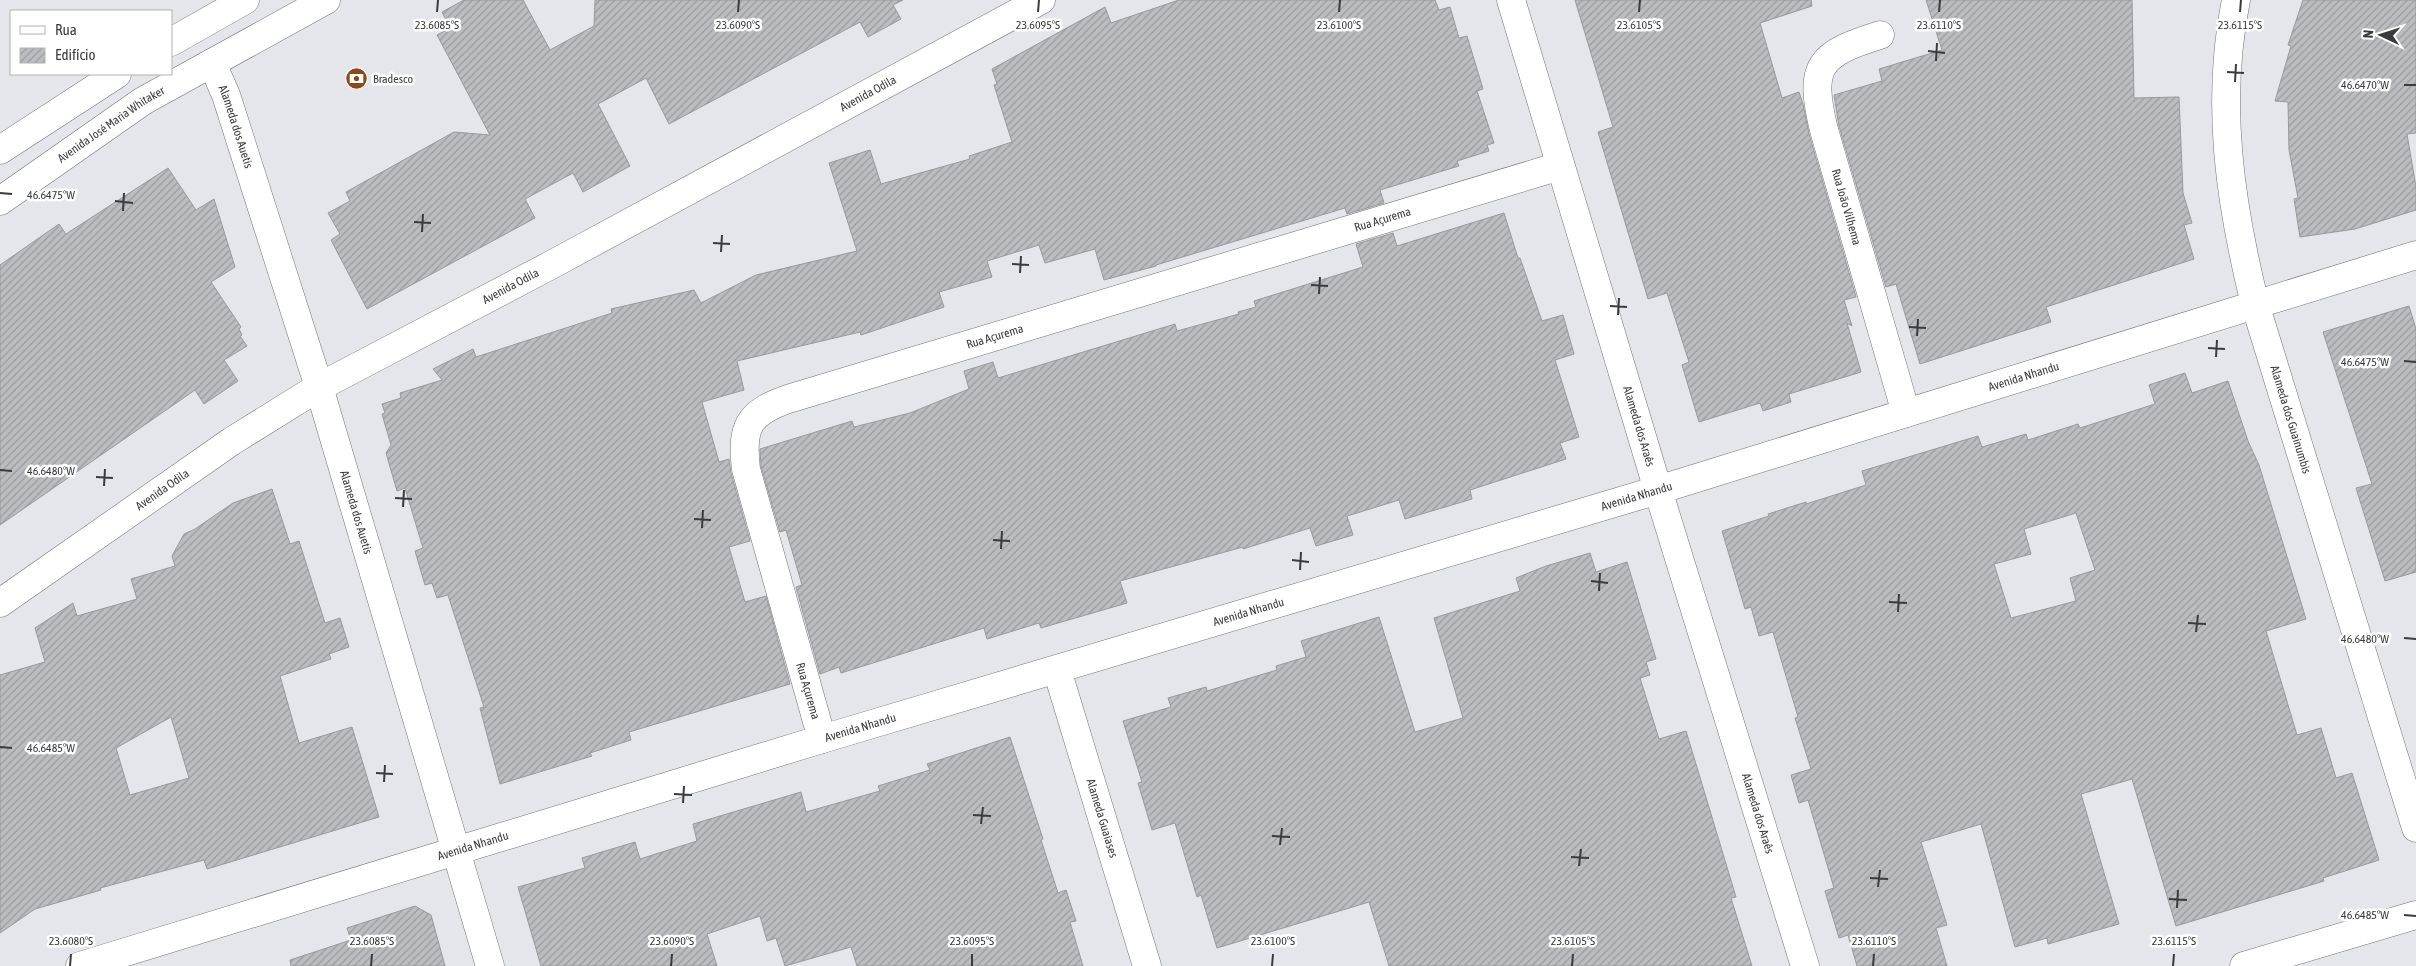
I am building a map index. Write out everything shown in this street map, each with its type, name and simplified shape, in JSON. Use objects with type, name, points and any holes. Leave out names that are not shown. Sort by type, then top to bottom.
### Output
[{"type":"street","points":[[172,41],[245,0]]},
{"type":"street","points":[[212,63],[215,42],[290,0]]},
{"type":"street","name":"Avenida José Maria Whitaker","points":[[0,201],[144,102],[326,0]]},
{"type":"street","name":"Avenida Odila","points":[[0,604],[232,441],[319,387],[1041,0]]},
{"type":"street","name":"Alameda dos Araês","points":[[1511,0],[1658,490],[1805,966]]},
{"type":"street","name":"Alameda dos Guainumbis","points":[[2236,0],[2226,72],[2227,156],[2240,245],[2255,304],[2416,828]]},
{"type":"street","name":"Rua João Vilhema","points":[[1880,35],[1846,46],[1830,54],[1823,64],[1819,76],[1818,98],[1824,130],[1906,414]]},
{"type":"street","name":"Alameda dos Auetis","points":[[212,63],[226,94],[319,387],[490,966]]},
{"type":"street","points":[[0,150],[115,75]]},
{"type":"street","name":"Rua Açurema","points":[[822,739],[746,468],[744,446],[746,429],[760,411],[788,399],[1560,166]]},
{"type":"street","name":"Avenida Nhandu","points":[[80,966],[822,739],[1658,490],[2416,255]]},
{"type":"street","name":"Alameda Guaiases","points":[[1057,670],[1147,966]]},
{"type":"street","points":[[2244,966],[2416,915]]},
{"type":"building","points":[[464,0],[523,0],[550,50],[594,26],[595,0],[903,0],[893,5],[901,19],[868,37],[860,22],[669,124],[646,78],[598,104],[630,166],[583,192],[573,173],[525,199],[535,218],[367,309],[331,240],[340,234],[328,213],[350,201],[346,192],[454,132],[490,135],[437,35],[450,28],[442,12]]},
{"type":"building","points":[[1179,0],[1435,0],[1439,10],[1450,7],[1459,38],[1467,36],[1483,89],[1477,91],[1494,143],[1487,145],[1489,151],[1457,161],[1459,166],[1380,190],[1384,203],[1347,214],[1345,208],[1104,280],[1095,249],[1045,263],[1039,245],[987,261],[992,277],[939,292],[944,307],[861,335],[860,332],[737,361],[744,390],[702,402],[719,462],[729,459],[731,473],[750,541],[729,547],[745,602],[766,596],[790,684],[629,732],[631,740],[590,753],[592,756],[500,784],[480,708],[484,707],[448,595],[437,598],[432,583],[425,585],[415,551],[423,548],[405,488],[397,491],[386,453],[391,445],[382,414],[385,413],[382,404],[401,398],[400,393],[442,380],[433,369],[473,349],[476,357],[612,313],[611,309],[694,290],[701,303],[756,275],[857,251],[829,163],[870,150],[881,184],[970,159],[969,156],[1012,142],[994,85],[997,84],[992,69],[1105,7],[1111,23]]},
{"type":"building","points":[[1575,0],[1811,0],[1812,6],[1760,23],[1782,98],[1799,92],[1803,104],[1809,134],[1856,297],[1844,300],[1852,326],[1847,323],[1861,372],[1789,394],[1791,402],[1763,411],[1760,403],[1699,422],[1682,365],[1689,362],[1667,293],[1648,299],[1598,132],[1613,127]]},
{"type":"building","points":[[1926,0],[2132,0],[2134,98],[2179,97],[2183,193],[2192,223],[2184,225],[2194,259],[2046,307],[2051,322],[1920,364],[1896,284],[1886,287],[1839,126],[1834,95],[1882,81],[1879,69],[1942,50]]},
{"type":"building","points":[[2303,0],[2416,0],[2416,133],[2407,134],[2416,187],[2416,210],[2355,229],[2300,237],[2294,199],[2298,198],[2289,150],[2288,102],[2275,101],[2291,46],[2288,45]]},
{"type":"building","points":[[168,168],[196,210],[214,199],[235,267],[211,282],[241,327],[239,329],[242,335],[240,336],[247,346],[224,360],[238,381],[204,404],[195,390],[0,525],[0,265],[59,224],[66,234]]},
{"type":"building","points":[[1504,213],[1518,258],[1520,258],[1542,321],[1563,315],[1574,354],[1555,360],[1579,437],[1560,443],[1566,459],[1470,490],[1472,499],[1405,519],[1399,500],[1347,516],[1353,535],[1316,546],[1310,528],[1243,549],[1243,547],[1120,581],[1127,603],[1041,628],[1039,623],[987,639],[984,628],[841,673],[839,667],[820,674],[796,587],[802,585],[786,530],[780,532],[761,466],[760,449],[852,421],[854,427],[910,413],[969,389],[964,371],[993,362],[998,378],[1175,324],[1177,331],[1239,314],[1238,312],[1256,307],[1254,301],[1363,267],[1356,244],[1393,233],[1397,246]]},
{"type":"building","points":[[2409,306],[2416,329],[2416,572],[2385,581],[2356,488],[2372,484],[2323,332]]},
{"type":"building","points":[[2185,373],[2192,393],[2228,381],[2248,441],[2259,465],[2306,619],[2266,631],[2297,735],[2321,728],[2336,778],[2352,773],[2379,860],[2323,878],[2324,881],[2176,926],[2132,779],[2081,794],[2119,924],[2048,944],[2047,938],[2015,947],[1981,824],[1921,842],[1947,925],[1936,928],[1947,966],[1857,966],[1848,935],[1839,938],[1825,891],[1834,888],[1808,800],[1799,803],[1791,775],[1811,769],[1795,718],[1798,717],[1773,632],[1759,636],[1751,607],[1745,609],[1722,531],[1769,516],[1768,514],[1866,485],[1862,471],[1978,436],[1982,447],[2026,434],[2028,440],[2078,424],[2080,428],[2155,404],[2149,385]],"holes":[[[2076,513],[2095,570],[2070,578],[2076,601],[2011,618],[1994,564],[2031,554],[2024,529]]]},
{"type":"building","points":[[272,489],[290,544],[299,541],[325,623],[340,618],[349,647],[329,654],[331,659],[280,676],[299,743],[352,727],[379,817],[207,869],[204,860],[100,888],[101,890],[35,909],[0,933],[0,675],[45,662],[35,628],[73,603],[77,616],[137,599],[131,579],[175,566],[172,556],[184,534],[195,529],[233,503]],"holes":[[[171,717],[189,778],[130,795],[116,748]]]},
{"type":"building","points":[[1590,553],[1596,572],[1627,562],[1656,659],[1646,662],[1650,675],[1640,678],[1659,739],[1686,731],[1736,897],[1731,898],[1752,966],[1389,966],[1369,902],[1217,948],[1201,895],[1197,897],[1175,823],[1152,830],[1138,783],[1142,782],[1123,721],[1171,707],[1168,698],[1206,687],[1207,691],[1277,670],[1276,666],[1306,657],[1301,641],[1379,617],[1415,732],[1463,718],[1434,618],[1520,591],[1516,578],[1546,566]]},
{"type":"building","points":[[1010,737],[1043,839],[1041,840],[1058,893],[1066,890],[1076,921],[1070,922],[1083,966],[857,966],[851,947],[785,966],[776,938],[767,941],[760,916],[707,934],[717,966],[541,966],[518,887],[585,868],[582,858],[635,842],[640,859],[697,841],[693,824],[801,792],[806,812],[880,791],[878,786],[930,770],[927,764]]},
{"type":"building","points":[[415,906],[431,915],[445,966],[291,966],[290,960],[351,940],[347,928]]},
{"type":"place","name":"Bradesco","points":[[357,79]]}]
